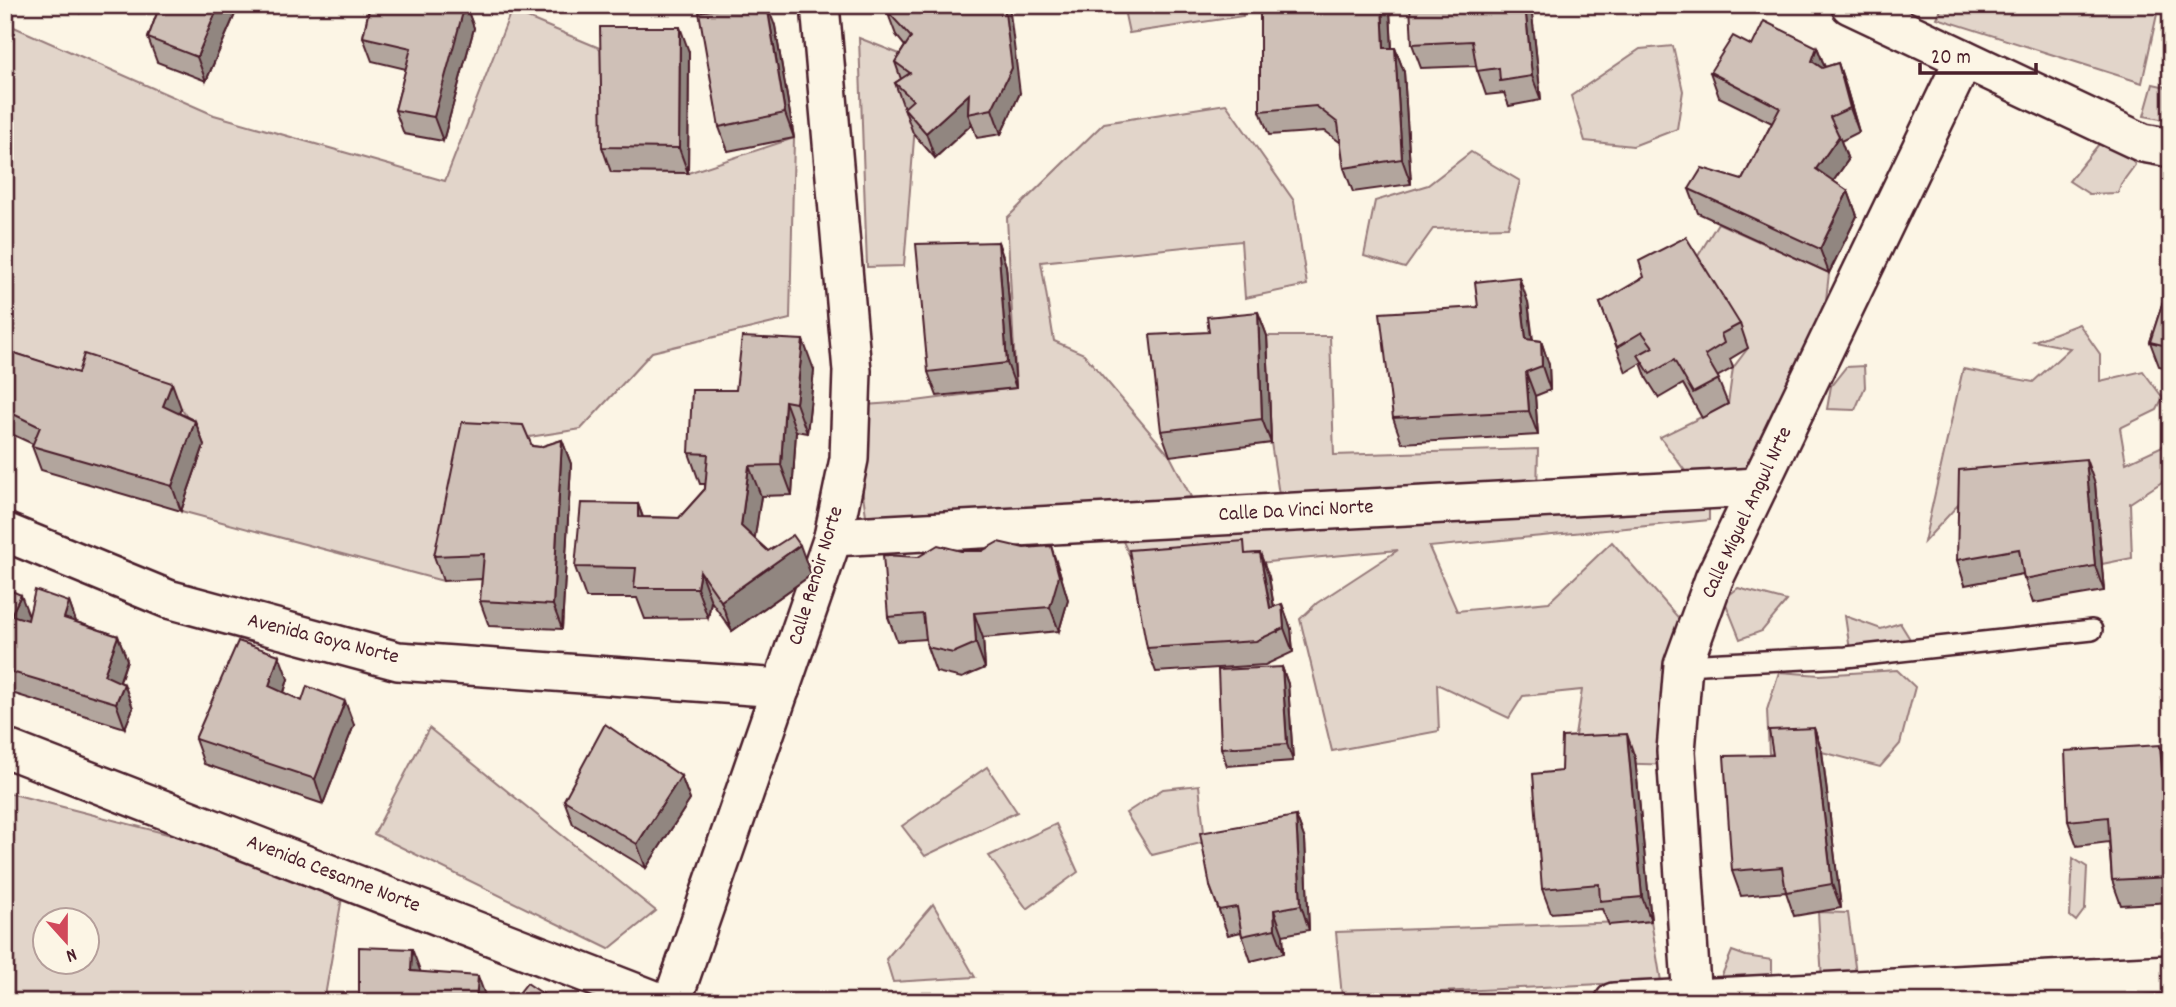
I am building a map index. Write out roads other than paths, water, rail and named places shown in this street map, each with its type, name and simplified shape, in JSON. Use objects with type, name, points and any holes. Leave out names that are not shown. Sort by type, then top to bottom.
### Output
[{"type":"street","name":"Calle Renoir Norte","points":[[672,1002],[833,537],[849,459],[852,371],[820,5]]},
{"type":"street","points":[[1850,5],[2143,143],[2171,148]]},
{"type":"street","name":"Calle Miguel Angwl Nrte","points":[[1692,1000],[1676,751],[1683,665],[1714,579],[1964,59]]},
{"type":"street","name":"Calle Da Vinci Norte","points":[[833,537],[1758,487]]},
{"type":"street","name":"Avenida Goya Norte","points":[[5,532],[168,599],[398,661],[781,688]]},
{"type":"street","name":"Avenida Cesanne Norte","points":[[5,748],[660,1002]]},
{"type":"street","points":[[1614,1002],[2171,974]]},
{"type":"lane","points":[[1683,665],[1846,657],[2092,630]]}]
